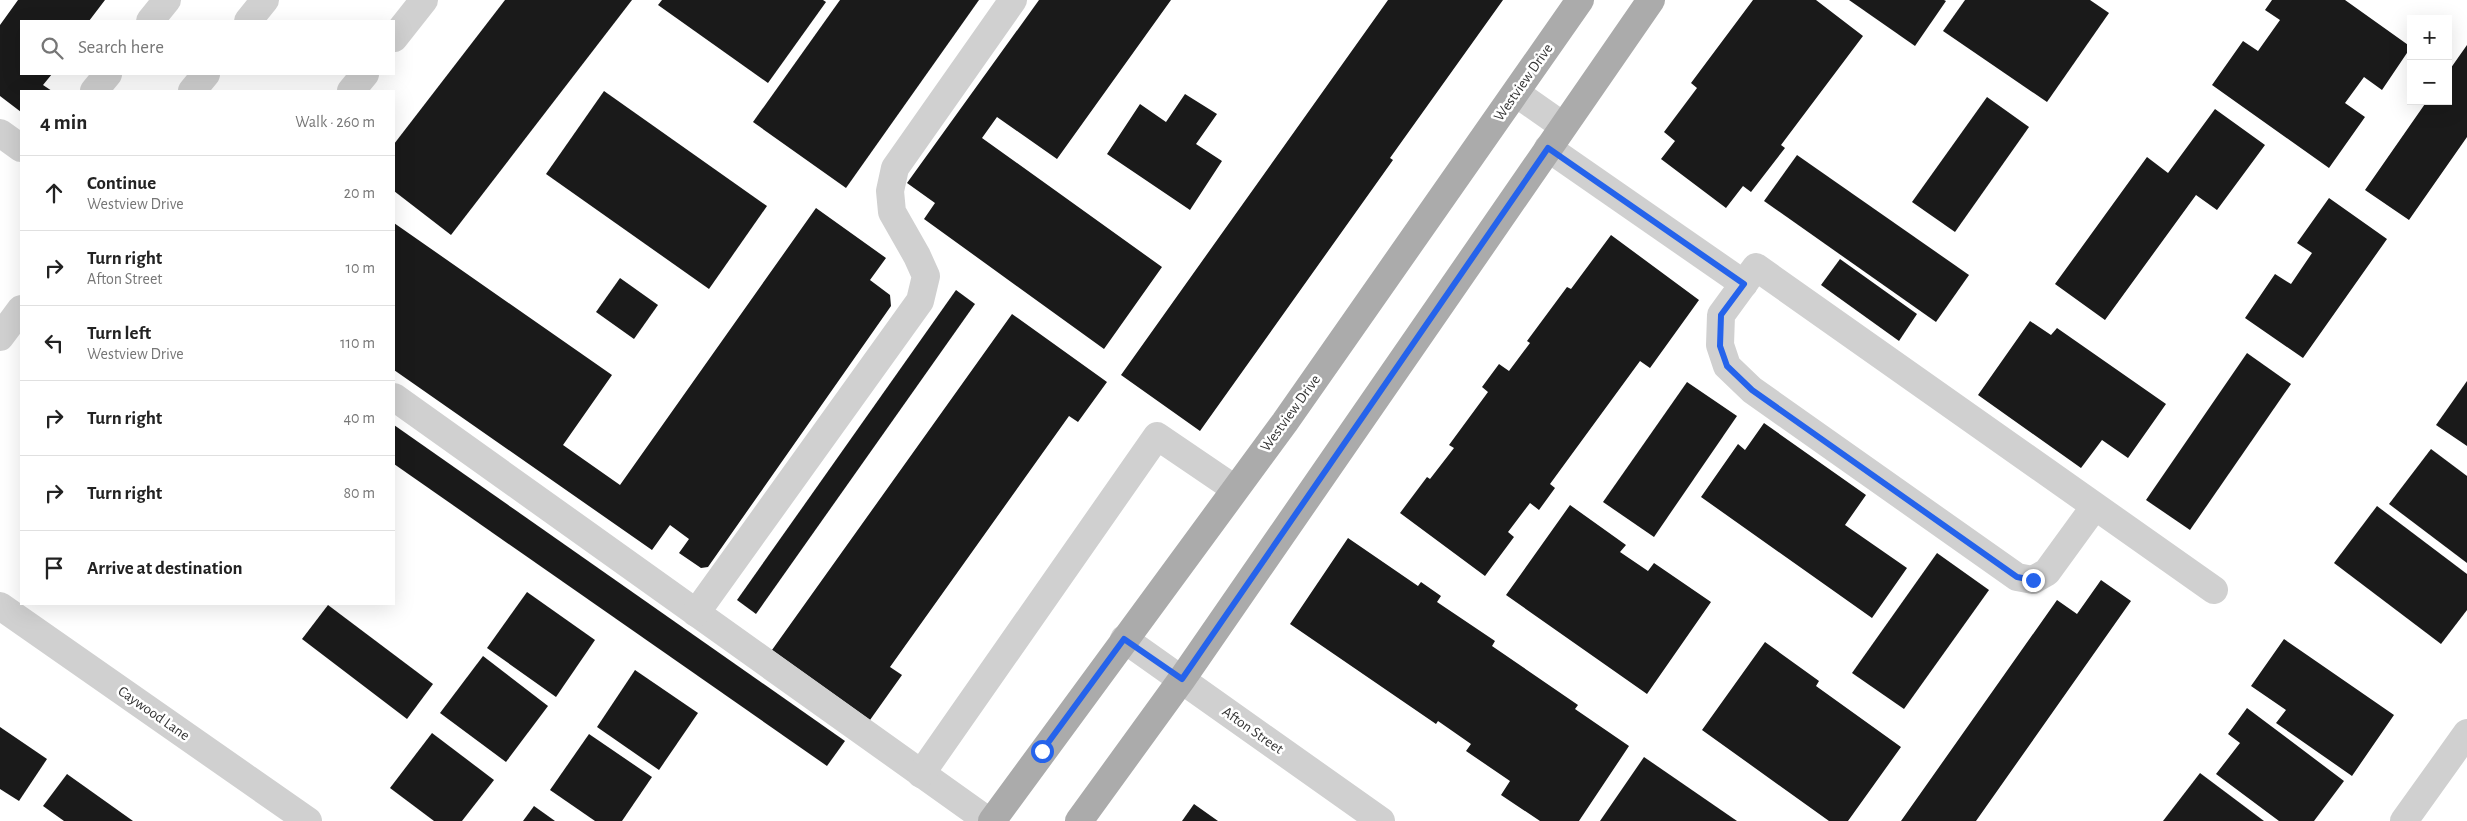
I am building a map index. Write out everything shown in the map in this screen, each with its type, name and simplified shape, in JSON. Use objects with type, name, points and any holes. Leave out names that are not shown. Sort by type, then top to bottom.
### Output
[{"type":"main road","name":"Westview Drive","points":[[992,821],[1235,489],[1580,0]]},
{"type":"main road","points":[[1079,821],[1182,679],[1651,0]]},
{"type":"street","points":[[151,20],[167,0]]},
{"type":"street","points":[[249,20],[265,0]]},
{"type":"street","points":[[395,37],[424,0]]},
{"type":"street","points":[[696,613],[920,301],[926,276],[892,212],[890,191],[896,168],[1013,0]]},
{"type":"street","points":[[95,90],[107,75]]},
{"type":"street","points":[[193,90],[205,75]]},
{"type":"street","points":[[352,90],[364,75]]},
{"type":"street","points":[[1516,93],[1563,126]]},
{"type":"street","points":[[0,133],[20,147]]},
{"type":"street","points":[[1548,148],[1744,284]]},
{"type":"street","points":[[2095,506],[2047,572],[2033,580],[2017,577],[1752,390],[1727,366],[1720,346],[1721,315],[1756,267],[2095,506],[2214,590]]},
{"type":"street","points":[[0,337],[20,310]]},
{"type":"street","points":[[395,398],[988,821]]},
{"type":"street","points":[[921,774],[1157,436],[1235,489]]},
{"type":"street","name":"Caywood Lane","points":[[0,606],[308,821]]},
{"type":"street","name":"Afton Street","points":[[1124,639],[1381,821]]},
{"type":"street","points":[[2404,821],[2467,733]]},
{"type":"building","points":[[18,0],[105,0],[90,20],[20,20],[20,75],[51,75],[43,85],[50,90],[20,90],[20,111],[0,96],[0,25]]},
{"type":"building","points":[[505,0],[632,0],[451,235],[395,192],[395,143]]},
{"type":"building","points":[[662,0],[823,0],[826,2],[768,83],[658,5]]},
{"type":"building","points":[[840,0],[979,0],[846,188],[753,122]]},
{"type":"building","points":[[1039,0],[1171,0],[1057,159],[997,117],[982,138],[1162,267],[1104,349],[924,219],[935,203],[907,183]]},
{"type":"building","points":[[1388,0],[1503,0],[1390,158],[1393,160],[1200,431],[1121,375]]},
{"type":"building","points":[[1753,0],[1816,0],[1863,36],[1781,145],[1785,148],[1751,192],[1743,186],[1726,208],[1661,159],[1675,141],[1664,132],[1697,88],[1691,83]]},
{"type":"building","points":[[1849,0],[1944,0],[1946,1],[1915,46]]},
{"type":"building","points":[[1965,0],[2090,0],[2109,13],[2047,102],[1943,31]]},
{"type":"building","points":[[2272,0],[2345,0],[2407,44],[2407,53],[2382,90],[2364,77],[2345,103],[2365,117],[2329,168],[2212,85],[2243,41],[2258,51],[2280,20],[2265,10]]},
{"type":"building","points":[[2467,45],[2467,137],[2409,220],[2365,190],[2424,105],[2452,105],[2452,66]]},
{"type":"building","points":[[604,91],[767,206],[709,289],[546,174]]},
{"type":"building","points":[[1185,94],[1217,114],[1196,144],[1222,161],[1190,210],[1107,154],[1140,104],[1166,122]]},
{"type":"building","points":[[1987,97],[2029,127],[1955,232],[1912,202]]},
{"type":"building","points":[[2215,109],[2265,145],[2217,210],[2196,195],[2105,320],[2055,284],[2147,157],[2168,173]]},
{"type":"building","points":[[1797,155],[1969,275],[1936,322],[1764,201]]},
{"type":"building","points":[[2329,198],[2387,239],[2303,358],[2245,318],[2275,274],[2291,284],[2312,253],[2297,243]]},
{"type":"building","points":[[816,208],[886,258],[870,280],[890,295],[891,306],[708,567],[701,568],[679,553],[689,539],[670,525],[652,550],[395,371],[395,224],[612,375],[563,445],[620,485]]},
{"type":"building","points":[[1611,235],[1699,300],[1650,368],[1640,361],[1550,484],[1555,488],[1539,510],[1530,503],[1508,532],[1514,537],[1485,576],[1400,513],[1427,477],[1430,479],[1454,448],[1449,445],[1488,392],[1482,387],[1499,364],[1509,371],[1530,343],[1527,341],[1567,287],[1571,289]]},
{"type":"building","points":[[1840,259],[1917,314],[1899,341],[1821,285]]},
{"type":"building","points":[[620,278],[658,305],[634,339],[596,312]]},
{"type":"building","points":[[956,290],[975,304],[756,614],[737,600]]},
{"type":"building","points":[[1012,314],[1107,382],[1078,422],[1069,416],[890,667],[902,675],[870,720],[772,650]]},
{"type":"building","points":[[2030,321],[2051,335],[2057,328],[2166,404],[2128,458],[2102,440],[2081,468],[1978,395]]},
{"type":"building","points":[[2247,353],[2291,384],[2190,530],[2146,500]]},
{"type":"building","points":[[2467,381],[2467,446],[2436,425]]},
{"type":"building","points":[[1687,382],[1737,416],[1654,537],[1603,502]]},
{"type":"building","points":[[1764,423],[1866,495],[1845,525],[1907,568],[1872,618],[1701,497],[1738,444],[1745,450]]},
{"type":"building","points":[[395,426],[845,741],[827,766],[395,465]]},
{"type":"building","points":[[2431,449],[2467,476],[2467,563],[2389,504]]},
{"type":"building","points":[[1570,505],[1626,545],[1620,552],[1648,571],[1654,563],[1711,602],[1647,694],[1506,595]]},
{"type":"building","points":[[2377,506],[2467,574],[2467,610],[2441,644],[2334,563]]},
{"type":"building","points":[[1348,538],[1418,586],[1421,582],[1441,596],[1437,602],[1495,641],[1492,646],[1578,705],[1575,709],[1629,746],[1579,821],[1540,821],[1501,795],[1510,781],[1466,751],[1471,744],[1438,721],[1436,724],[1290,624]]},
{"type":"building","points":[[1937,553],[1989,590],[1904,709],[1852,673]]},
{"type":"building","points":[[2101,580],[2131,601],[1976,821],[1901,821],[2057,600],[2077,614]]},
{"type":"building","points":[[527,592],[595,640],[556,697],[487,648]]},
{"type":"building","points":[[328,605],[433,684],[407,719],[302,639]]},
{"type":"building","points":[[2284,639],[2394,715],[2352,776],[2276,723],[2286,710],[2251,686]]},
{"type":"building","points":[[1765,642],[1819,681],[1816,686],[1901,747],[1848,821],[1829,821],[1702,730]]},
{"type":"building","points":[[483,656],[548,706],[506,762],[440,713]]},
{"type":"building","points":[[635,670],[698,713],[659,770],[597,727]]},
{"type":"building","points":[[2247,708],[2344,781],[2314,821],[2279,821],[2216,774],[2240,743],[2228,734]]},
{"type":"building","points":[[0,727],[47,759],[19,801],[0,789]]},
{"type":"building","points":[[432,733],[494,780],[462,821],[434,821],[390,788]]},
{"type":"building","points":[[589,734],[652,777],[622,821],[595,821],[550,790]]},
{"type":"building","points":[[1644,757],[1737,821],[1600,821]]},
{"type":"building","points":[[2200,773],[2264,821],[2163,821]]},
{"type":"building","points":[[67,774],[133,821],[64,821],[43,806]]},
{"type":"building","points":[[1194,804],[1218,821],[1182,821]]},
{"type":"building","points":[[534,806],[555,821],[523,821]]},
{"type":"route","points":[[1042,751],[1124,639],[1182,679],[1548,148],[1744,284],[1721,315],[1720,346],[1727,366],[1752,390],[2017,577],[2033,580]]}]
